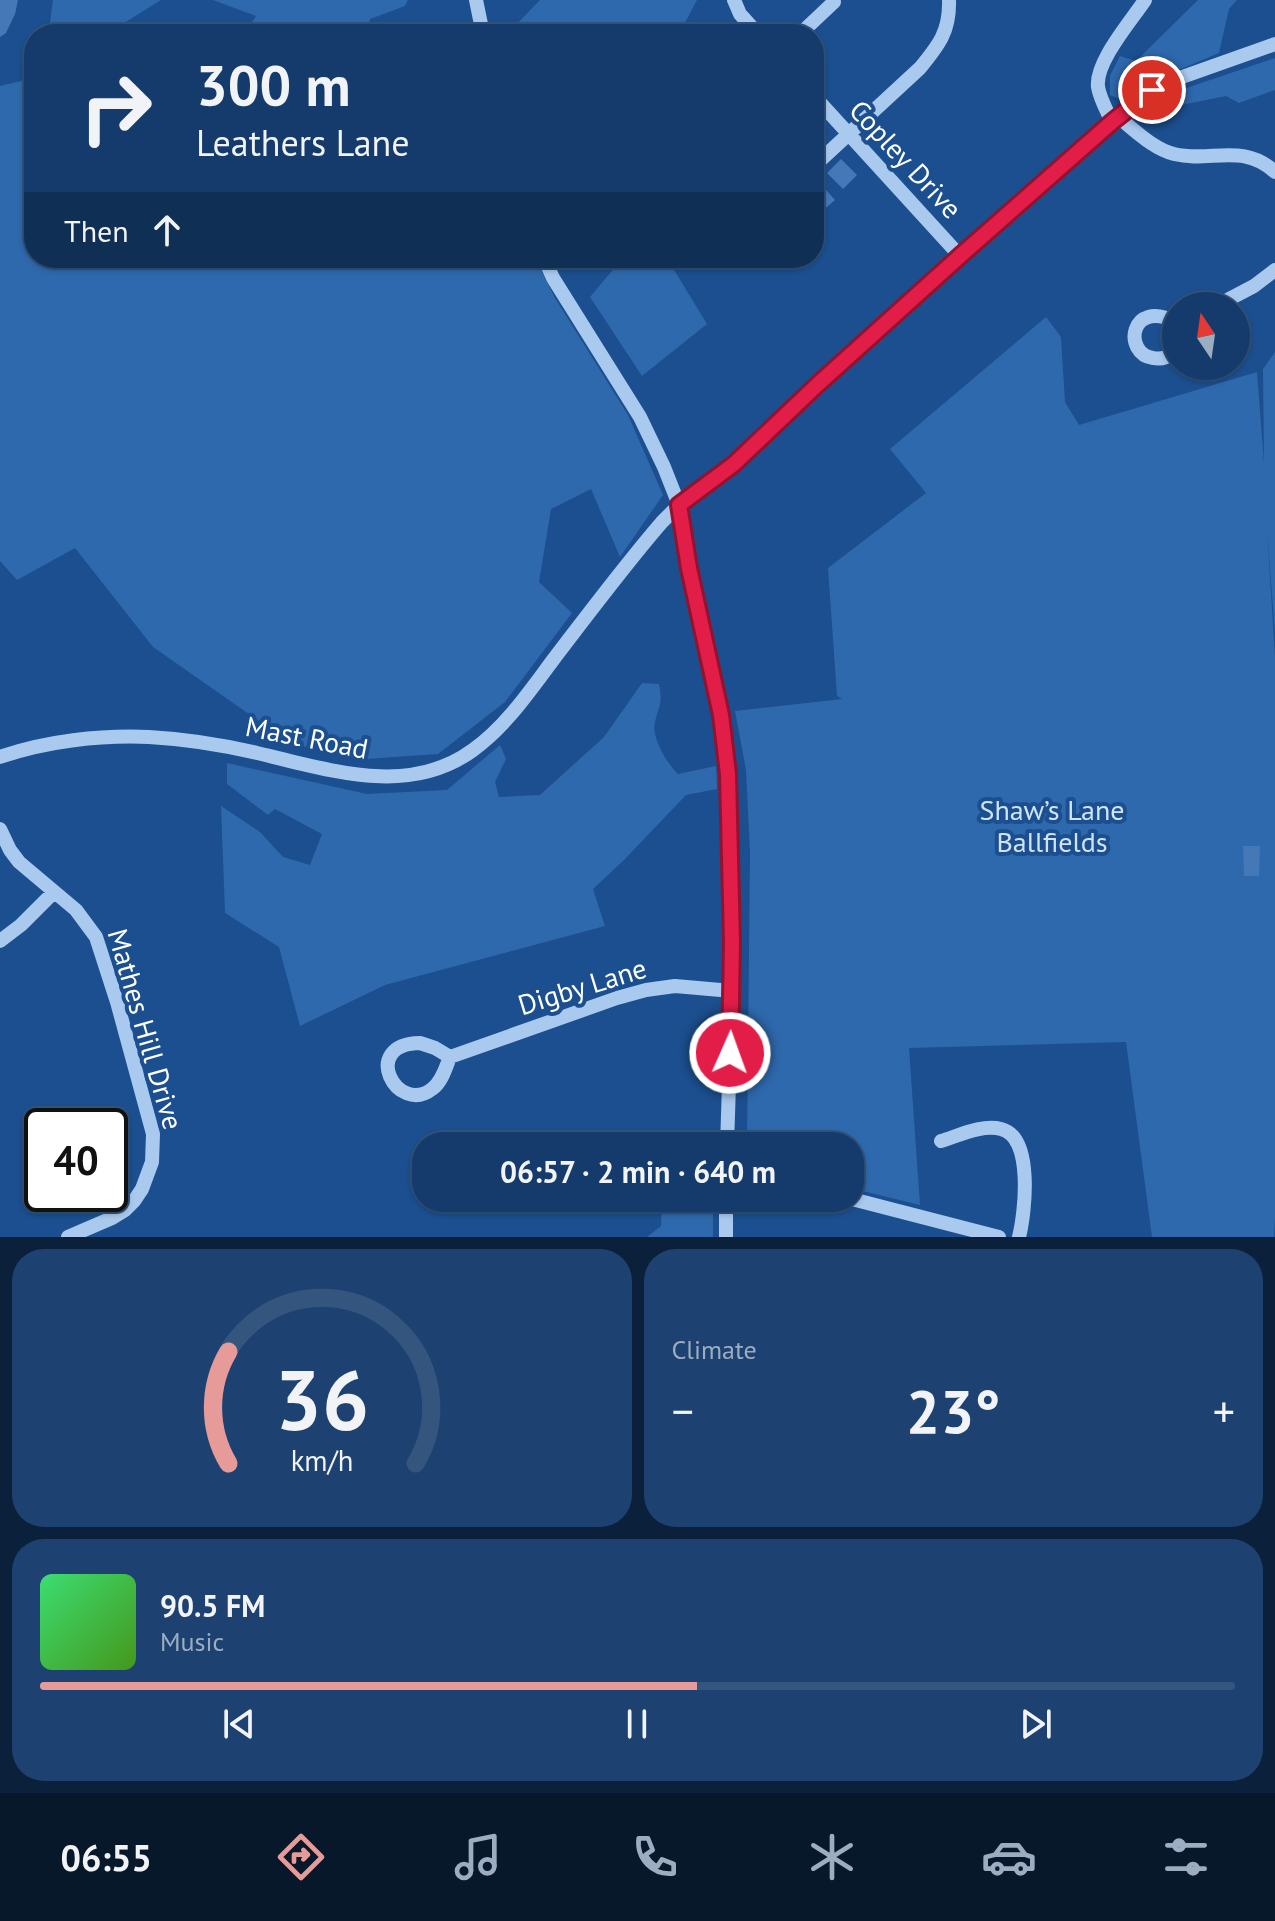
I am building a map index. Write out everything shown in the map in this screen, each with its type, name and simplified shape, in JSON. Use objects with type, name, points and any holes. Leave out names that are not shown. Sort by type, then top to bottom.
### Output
[{"type":"street","points":[[476,0],[481,24]]},
{"type":"street","points":[[734,0],[749,24]]},
{"type":"street","points":[[824,157],[920,68],[933,52],[948,25],[949,0]]},
{"type":"street","points":[[1145,0],[1100,68],[1098,90],[1115,120],[1174,155],[1241,155],[1256,159],[1275,172]]},
{"type":"street","points":[[811,24],[834,2]]},
{"type":"street","name":"Mast Road","points":[[0,757],[17,751],[91,739],[150,737],[253,752],[370,777],[414,774],[457,760],[481,743],[513,712],[641,546],[679,505],[734,464],[817,385],[1115,120],[1139,99],[1168,82],[1275,44]]},
{"type":"street","name":"Copley Drive","points":[[824,107],[960,256]]},
{"type":"street","points":[[548,268],[640,417],[679,505],[689,568],[718,700],[730,803],[732,991],[727,1132]]},
{"type":"street","points":[[1243,292],[1275,270]]},
{"type":"street","points":[[1162,317],[1156,315],[1145,318],[1138,324],[1135,333],[1138,350],[1146,357],[1162,358]]},
{"type":"street","name":"Mathes Hill Drive","points":[[0,829],[19,862],[76,910],[96,937],[150,1119],[153,1149],[148,1176],[134,1201],[112,1218],[68,1237]]},
{"type":"street","points":[[0,941],[53,893]]},
{"type":"street","name":"Digby Lane","points":[[450,1057],[646,990],[675,986],[732,991]]},
{"type":"street","points":[[420,1043],[450,1057],[432,1090],[421,1094],[408,1094],[397,1088],[387,1068],[389,1058],[396,1049],[406,1044],[420,1043]]},
{"type":"street","points":[[941,1141],[992,1128],[1011,1134],[1021,1153],[1024,1180],[1024,1215],[1019,1237]]},
{"type":"street","points":[[864,1202],[999,1237]]},
{"type":"street","points":[[726,1212],[726,1237]]},
{"type":"green space","points":[[53,0],[161,0],[124,24],[50,22]]},
{"type":"green space","points":[[213,0],[408,0],[405,6],[370,19],[369,24],[251,24],[256,16]]},
{"type":"green space","points":[[540,0],[697,0],[684,24],[517,24]]},
{"type":"green space","points":[[1198,0],[1237,0],[1229,9],[1219,53],[1162,77],[1124,101],[1110,95],[1110,76],[1120,56],[1136,61]]},
{"type":"green space","points":[[1275,58],[1275,90],[1239,103],[1226,96],[1157,110],[1154,99]]},
{"type":"green space","points":[[24,80],[24,268],[540,268],[555,298],[628,415],[663,495],[620,557],[591,489],[551,509],[539,582],[572,613],[505,702],[438,754],[366,759],[292,744],[153,647],[75,548],[17,580],[0,561],[0,86]]},
{"type":"green space","points":[[614,268],[673,268],[707,324],[642,376],[590,297]]},
{"type":"green space","name":"Shaw’s Lane Ballfields","points":[[1046,317],[1061,337],[1065,402],[1079,425],[1230,380],[1250,380],[1250,374],[1257,372],[1264,463],[1263,369],[1275,352],[1275,633],[1267,530],[1275,656],[1274,1237],[1152,1237],[1126,1042],[909,1048],[920,1205],[864,1191],[864,1132],[747,1132],[750,852],[746,770],[735,711],[842,699],[837,696],[828,568],[926,493],[890,449]]},
{"type":"green space","points":[[642,683],[659,684],[661,700],[654,728],[669,763],[678,774],[716,766],[717,789],[686,795],[593,889],[605,926],[385,985],[300,1026],[279,947],[225,913],[221,806],[260,832],[283,857],[310,865],[322,834],[275,809],[268,815],[227,784],[227,763],[367,794],[447,790],[500,745],[506,759],[495,782],[499,797],[540,795],[604,737]]},
{"type":"green space","points":[[662,1212],[713,1212],[713,1237],[647,1237],[661,1226]]},
{"type":"building","points":[[0,0],[18,0],[6,33],[0,37]]},
{"type":"building","points":[[841,159],[857,175],[843,189],[827,173]]},
{"type":"building","points":[[824,188],[835,200],[824,210]]},
{"type":"building","points":[[1243,846],[1260,846],[1259,876],[1244,876]]},
{"type":"route","points":[[730,1053],[732,943],[728,774],[721,715],[689,568],[679,505],[734,464],[960,256],[1152,90]]}]
